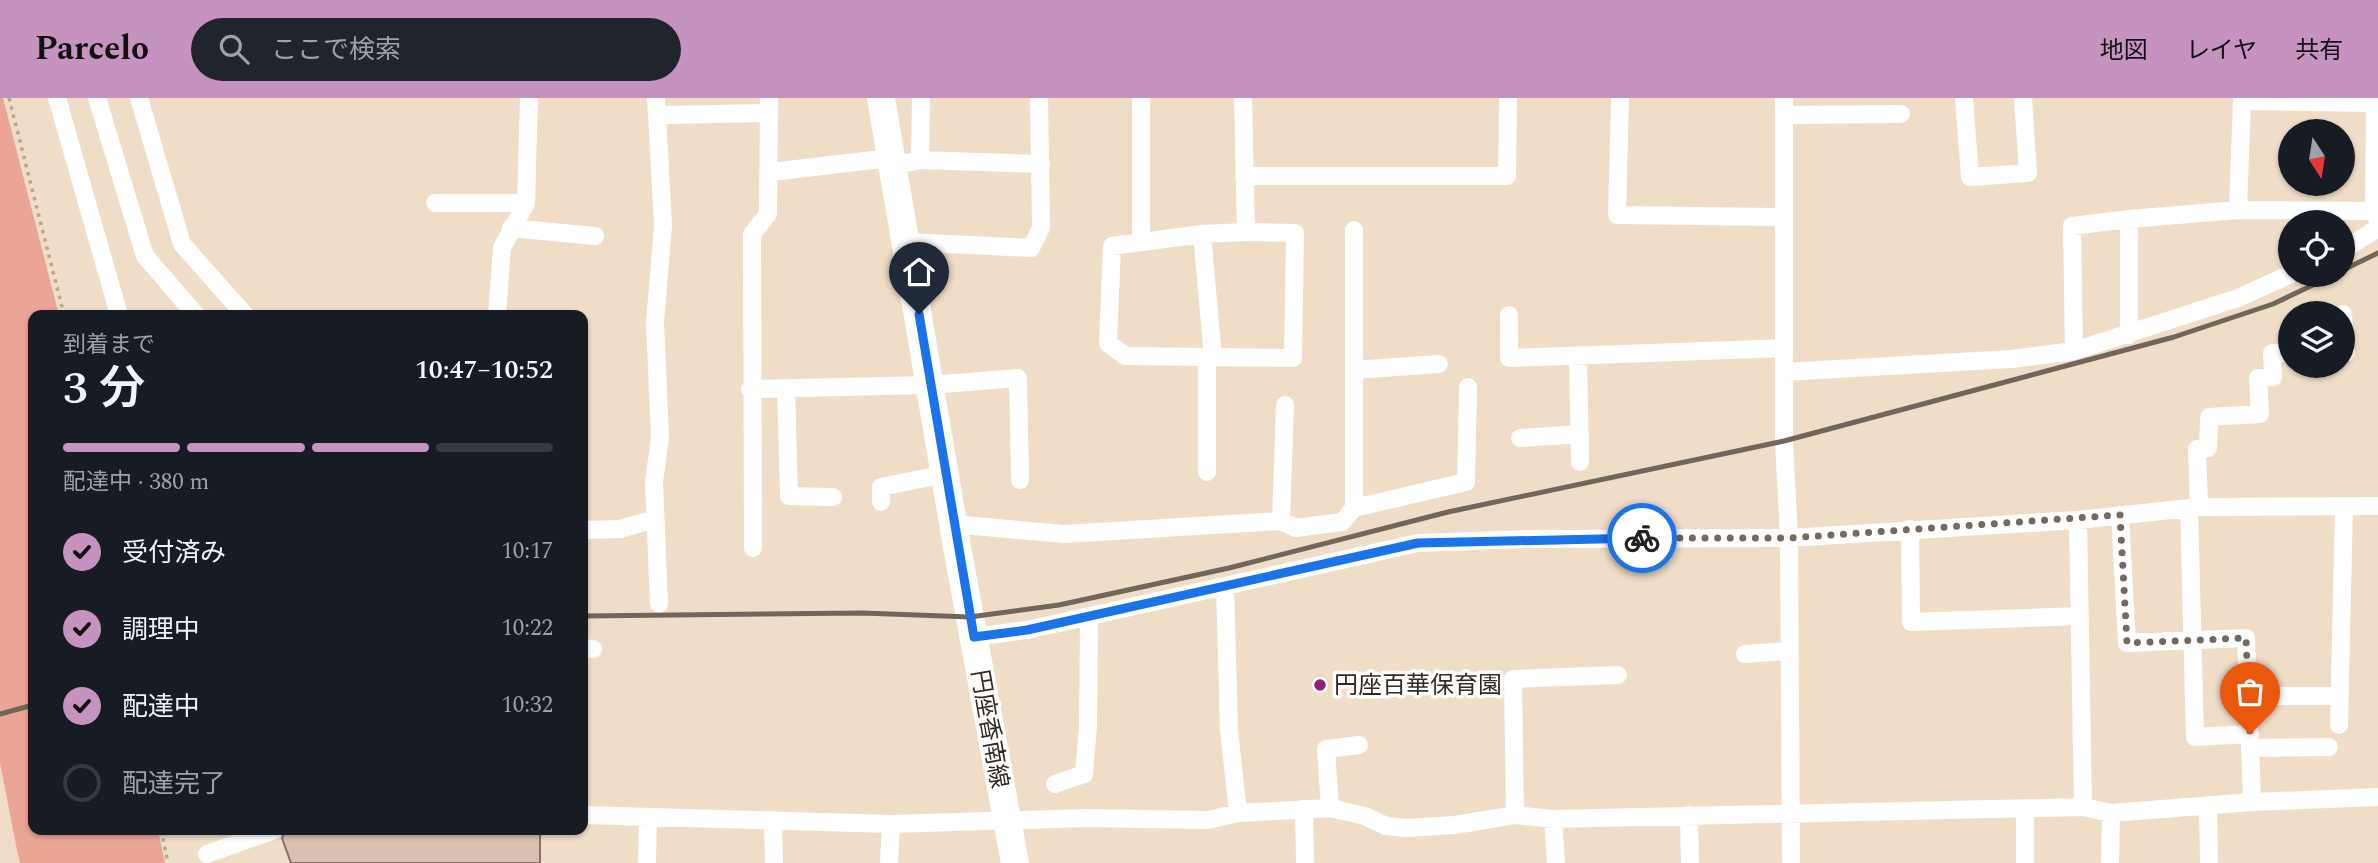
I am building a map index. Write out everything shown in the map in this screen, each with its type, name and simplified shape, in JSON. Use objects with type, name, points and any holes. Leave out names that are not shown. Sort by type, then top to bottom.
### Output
[{"type":"main road","name":"円座香南線","points":[[881,98],[1014,863]]},
{"type":"street","points":[[57,98],[118,310]]},
{"type":"street","points":[[97,98],[145,256],[191,310]]},
{"type":"street","points":[[139,98],[182,244],[241,310]]},
{"type":"street","points":[[497,310],[502,248],[526,203],[529,98]]},
{"type":"street","points":[[656,98],[663,225],[655,323],[660,436],[654,482],[659,604]]},
{"type":"street","points":[[920,160],[921,98]]},
{"type":"street","points":[[906,242],[1031,248],[1041,228],[1038,98]]},
{"type":"street","points":[[1141,98],[1141,242]]},
{"type":"street","points":[[1243,98],[1246,232]]},
{"type":"street","points":[[1244,176],[1507,176],[1508,98]]},
{"type":"street","points":[[1620,98],[1617,215],[1784,217]]},
{"type":"street","points":[[1964,98],[1970,177],[2028,173],[2023,98]]},
{"type":"street","points":[[2238,210],[2242,101],[2375,101],[2377,220],[2355,239]]},
{"type":"street","points":[[667,115],[706,106],[769,106],[771,172],[768,214],[751,234],[753,548]]},
{"type":"street","points":[[1791,863],[1787,651],[1789,538],[1784,373],[1784,106],[1900,114]]},
{"type":"street","points":[[771,172],[920,160],[1041,164]]},
{"type":"street","points":[[435,203],[526,203]]},
{"type":"street","points":[[2074,351],[2072,226],[2238,210],[2377,220]]},
{"type":"street","points":[[2129,219],[2129,335]]},
{"type":"street","points":[[511,228],[596,236]]},
{"type":"street","points":[[1354,230],[1354,508]]},
{"type":"street","points":[[1295,233],[1293,358],[1125,356],[1108,343],[1112,246],[1202,234],[1295,233]]},
{"type":"street","points":[[1202,234],[1210,357],[1207,472]]},
{"type":"street","points":[[1784,373],[2011,359],[2074,351],[2238,298],[2278,280]]},
{"type":"street","points":[[1509,316],[1509,358],[1784,348]]},
{"type":"street","points":[[2278,353],[2272,353],[2273,377],[2258,379],[2260,414],[2209,417],[2208,448],[2197,449],[2192,640],[2195,737],[2329,747]]},
{"type":"street","points":[[1578,355],[1580,462]]},
{"type":"street","points":[[1354,370],[1439,364]]},
{"type":"street","points":[[750,389],[932,385],[1018,378],[1020,480]]},
{"type":"street","points":[[953,524],[1064,534],[1282,522],[1296,528],[1342,522],[1354,508],[1466,482],[1468,387]]},
{"type":"street","points":[[786,388],[789,496],[833,497]]},
{"type":"street","points":[[1282,522],[1285,405]]},
{"type":"street","points":[[1520,438],[1580,434]]},
{"type":"street","points":[[881,502],[881,487],[945,474]]},
{"type":"street","points":[[2339,725],[2344,506]]},
{"type":"street","points":[[974,637],[1027,630],[1418,543],[1530,538],[1789,538],[1910,528],[2078,520],[2194,507],[2378,506]]},
{"type":"street","points":[[2120,515],[2127,643],[2246,638],[2252,802]]},
{"type":"street","points":[[588,530],[620,529],[655,519]]},
{"type":"street","points":[[2078,520],[2083,807]]},
{"type":"street","points":[[1910,528],[1911,622],[2080,616]]},
{"type":"street","points":[[1225,586],[1229,730],[1238,813]]},
{"type":"street","points":[[1055,784],[1084,774],[1088,726],[1088,617]]},
{"type":"street","points":[[1745,654],[1787,651]]},
{"type":"street","points":[[1515,815],[1513,679],[1618,675]]},
{"type":"street","points":[[2250,696],[2339,696]]},
{"type":"street","points":[[1330,808],[1326,749],[1359,745]]},
{"type":"street","points":[[588,815],[891,824],[1085,818],[1208,820],[1238,813],[1330,808],[1364,816],[1386,826],[1406,828],[1455,825],[1515,815],[1553,819],[2083,807],[2111,813],[2252,802],[2378,797]]},
{"type":"street","points":[[2208,807],[2209,863]]},
{"type":"street","points":[[2025,808],[2025,863]]},
{"type":"street","points":[[1304,809],[1305,863]]},
{"type":"street","points":[[2110,863],[2111,813]]},
{"type":"street","points":[[1689,815],[1690,863]]},
{"type":"street","points":[[647,863],[648,817]]},
{"type":"street","points":[[1553,819],[1556,863]]},
{"type":"street","points":[[773,820],[774,863]]},
{"type":"street","points":[[889,863],[891,824]]},
{"type":"street","points":[[207,854],[260,835]]},
{"type":"path","points":[[9,98],[63,310]]},
{"type":"path","points":[[162,835],[168,863]]},
{"type":"shaded area","points":[[0,98],[3,98],[58,310],[28,310],[28,835],[159,835],[165,863],[20,863],[0,763]]},
{"type":"building","points":[[284,835],[540,835],[540,863],[291,863],[282,838]]},
{"type":"railway","points":[[2355,264],[2378,253]]},
{"type":"railway","points":[[588,616],[863,613],[970,617],[1059,605],[1229,568],[1448,512],[1784,441],[2174,337],[2273,304],[2309,287]]},
{"type":"railway","points":[[0,714],[28,706]]},
{"type":"way so far","points":[[1642,538],[1789,538],[2120,515],[2127,643],[2246,638],[2250,734]]},
{"type":"place","name":"円座百華保育園","points":[[1320,685]]},
{"type":"route","points":[[919,314],[974,637],[1027,630],[1418,543],[1530,538],[1642,538]]}]
